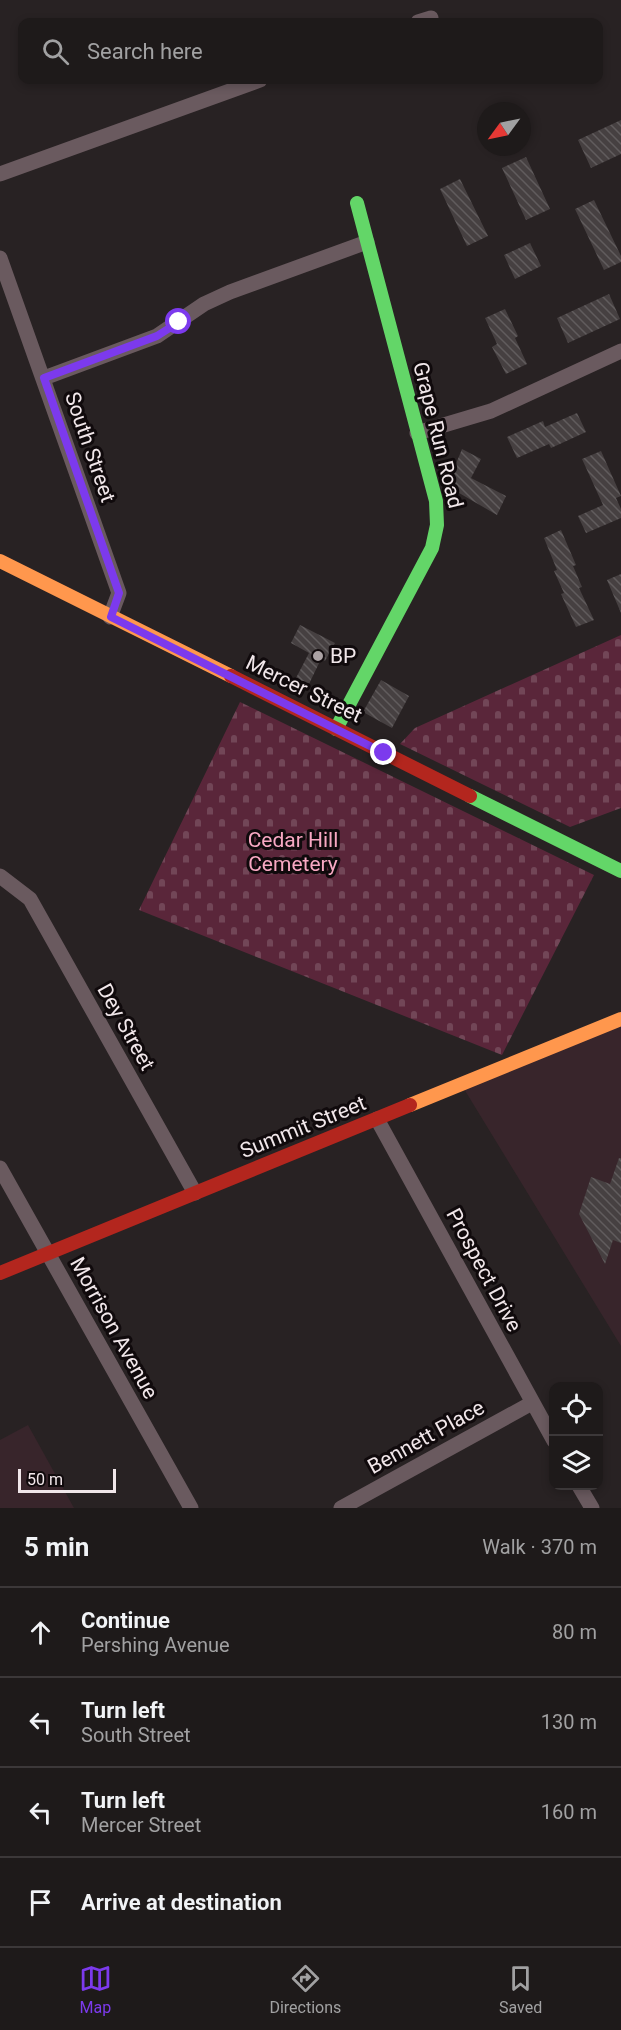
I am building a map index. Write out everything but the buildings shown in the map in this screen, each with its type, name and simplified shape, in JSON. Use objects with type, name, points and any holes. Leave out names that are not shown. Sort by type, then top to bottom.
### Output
[{"type":"street","points":[[0,174],[249,84]]},
{"type":"street","name":"Grape Run Road","points":[[336,729],[432,548],[437,532],[438,516],[436,501],[357,203]]},
{"type":"street","points":[[44,378],[157,336],[204,304],[230,292],[368,242]]},
{"type":"street","name":"South Street","points":[[0,258],[119,593],[111,617]]},
{"type":"street","points":[[417,433],[491,411],[621,351]]},
{"type":"street","name":"Mercer Street","points":[[0,561],[621,871]]},
{"type":"street","name":"Dey Street","points":[[0,876],[30,898],[195,1193]]},
{"type":"street","points":[[0,890],[16,886]]},
{"type":"street","name":"Summit Street","points":[[0,1273],[621,1019]]},
{"type":"street","name":"Prospect Drive","points":[[377,1119],[551,1436]]},
{"type":"street","name":"Morrison Avenue","points":[[0,1168],[191,1508]]},
{"type":"street","name":"Bennett Place","points":[[341,1508],[532,1403]]},
{"type":"street","points":[[582,1490],[592,1508]]},
{"type":"shaded area","points":[[621,1018],[621,1346],[461,1084]]},
{"type":"shaded area","points":[[28,1425],[74,1508],[0,1508],[0,1440]]},
{"type":"green space","points":[[621,635],[621,808],[570,827],[400,744],[415,728]]},
{"type":"green space","name":"Cedar Hill Cemetery","points":[[240,702],[594,875],[502,1055],[139,910]]},
{"type":"traffic: fast","points":[[336,729],[432,548],[437,525],[436,501],[357,203]]},
{"type":"traffic: fast","points":[[470,796],[621,871]]},
{"type":"traffic: slow","points":[[0,561],[231,676]]},
{"type":"traffic: slow","points":[[410,1105],[621,1019]]},
{"type":"traffic: jam","points":[[231,676],[470,796]]},
{"type":"traffic: jam","points":[[0,1273],[410,1105]]},
{"type":"place","name":"BP","points":[[318,656]]},
{"type":"route","points":[[179,322],[157,336],[44,378],[119,593],[111,617],[384,753]]}]
